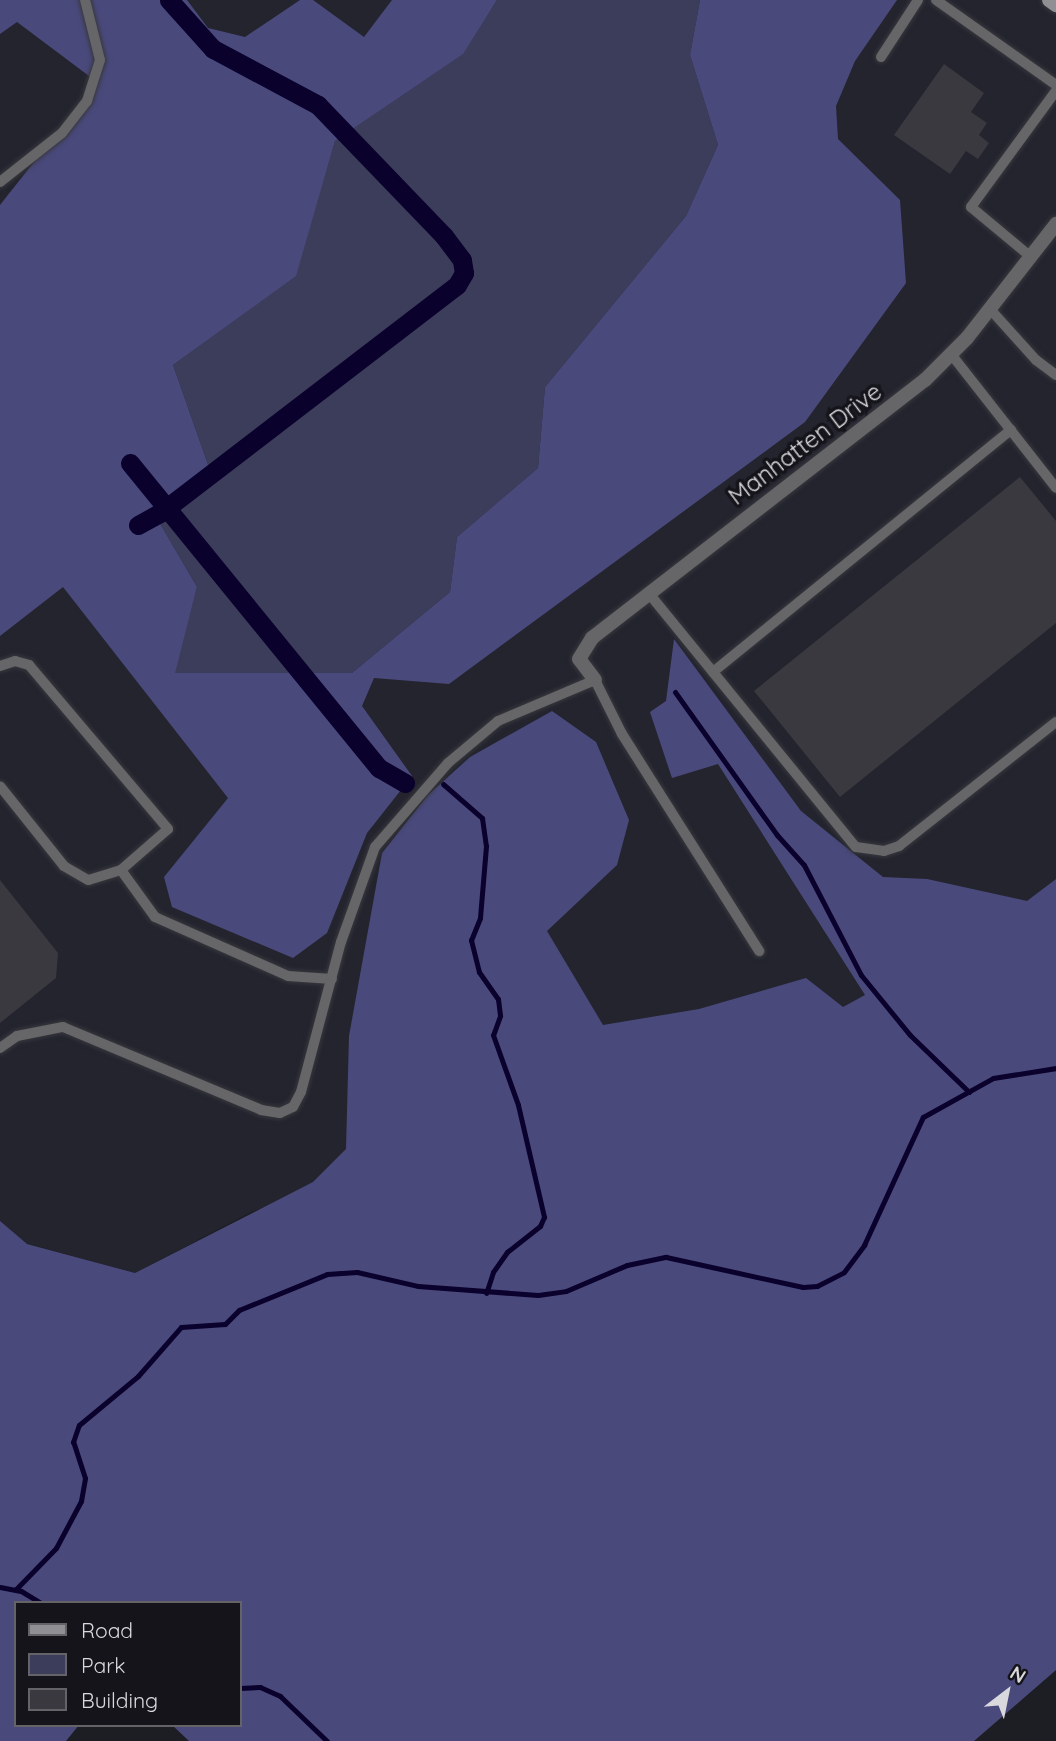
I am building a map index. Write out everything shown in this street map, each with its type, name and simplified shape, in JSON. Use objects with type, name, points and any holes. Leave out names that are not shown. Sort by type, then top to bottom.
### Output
[{"type":"street","points":[[1049,0],[1056,5]]},
{"type":"street","name":"Manhatten Drive","points":[[595,680],[579,659],[583,649],[909,393],[951,354],[1056,224]]},
{"type":"lane","points":[[0,182],[62,133],[87,101],[100,60],[85,0]]},
{"type":"lane","points":[[881,57],[918,0]]},
{"type":"lane","points":[[936,0],[1056,85]]},
{"type":"lane","points":[[1031,257],[971,207],[1056,91]]},
{"type":"lane","points":[[990,309],[1036,360],[1056,375]]},
{"type":"lane","points":[[951,354],[1056,488]]},
{"type":"lane","points":[[713,671],[1011,430]]},
{"type":"lane","points":[[651,596],[849,842],[869,850],[899,846],[1056,722]]},
{"type":"lane","points":[[0,666],[15,661],[29,665],[168,829],[121,870],[101,879],[80,877],[64,866],[0,786]]},
{"type":"lane","points":[[0,1048],[17,1036],[63,1027],[261,1110],[280,1113],[293,1107],[301,1092],[332,979],[375,847],[439,774],[498,721],[595,680],[622,734],[760,951]]},
{"type":"lane","points":[[121,870],[155,917],[288,976],[332,979]]},
{"type":"shaded area","points":[[0,0],[1056,0],[1056,879],[909,996],[253,1211],[135,1273],[0,1236]]},
{"type":"shaded area","points":[[0,0],[187,0],[208,28],[245,37],[300,0],[313,0],[364,37],[392,0],[497,0],[463,54],[335,141],[296,276],[173,365],[212,476],[155,515],[197,587],[175,673],[352,673],[450,592],[457,537],[538,468],[545,387],[686,216],[718,145],[690,55],[700,0],[897,0],[855,61],[836,106],[838,139],[900,200],[906,283],[805,422],[449,684],[374,678],[362,706],[412,776],[367,833],[327,933],[293,958],[172,907],[164,877],[228,798],[63,587],[0,636],[0,205],[97,82],[17,22],[0,34]]},
{"type":"shaded area","points":[[674,639],[801,811],[883,877],[927,879],[1027,901],[1056,879],[1056,1670],[974,1741],[189,1741],[174,1727],[242,1727],[242,1601],[14,1601],[14,1727],[77,1727],[66,1741],[0,1741],[0,1221],[27,1244],[135,1273],[313,1182],[346,1149],[349,1036],[382,853],[428,795],[470,757],[552,711],[596,742],[629,820],[617,865],[547,931],[603,1025],[699,1009],[806,978],[843,1007],[865,995],[718,764],[672,778],[650,712],[666,701]]},
{"type":"green space","points":[[497,0],[700,0],[690,55],[718,145],[686,216],[545,387],[538,468],[457,537],[450,592],[352,673],[174,673],[197,587],[155,515],[212,476],[173,365],[295,276],[335,141],[462,54]]},
{"type":"building","points":[[944,64],[984,93],[971,112],[987,123],[979,135],[989,143],[978,159],[966,151],[950,174],[894,135]]},
{"type":"building","points":[[1020,477],[1056,521],[1056,623],[840,797],[754,691]]},
{"type":"building","points":[[0,880],[58,953],[56,978],[0,1023]]},
{"type":"waterway","points":[[138,525],[160,513],[457,285],[464,273],[462,260],[444,236],[318,105],[213,49],[169,0]]},
{"type":"waterway","points":[[130,463],[379,768],[405,783]]},
{"type":"waterway","points":[[675,692],[777,835],[804,865],[861,975],[910,1035],[969,1092]]},
{"type":"waterway","points":[[443,784],[482,818],[486,846],[480,918],[471,940],[479,972],[498,999],[500,1016],[493,1035],[518,1105],[544,1217],[540,1226],[507,1252],[493,1272],[486,1293]]},
{"type":"waterway","points":[[16,1589],[56,1548],[81,1501],[85,1478],[73,1442],[79,1425],[138,1376],[181,1327],[225,1324],[239,1310],[327,1274],[357,1272],[418,1286],[538,1295],[566,1291],[627,1265],[666,1257],[803,1287],[817,1286],[844,1272],[864,1245],[923,1117],[993,1078],[1056,1068]]},
{"type":"waterway","points":[[0,1587],[21,1591],[38,1601]]},
{"type":"waterway","points":[[242,1688],[260,1687],[280,1696],[327,1741]]}]
